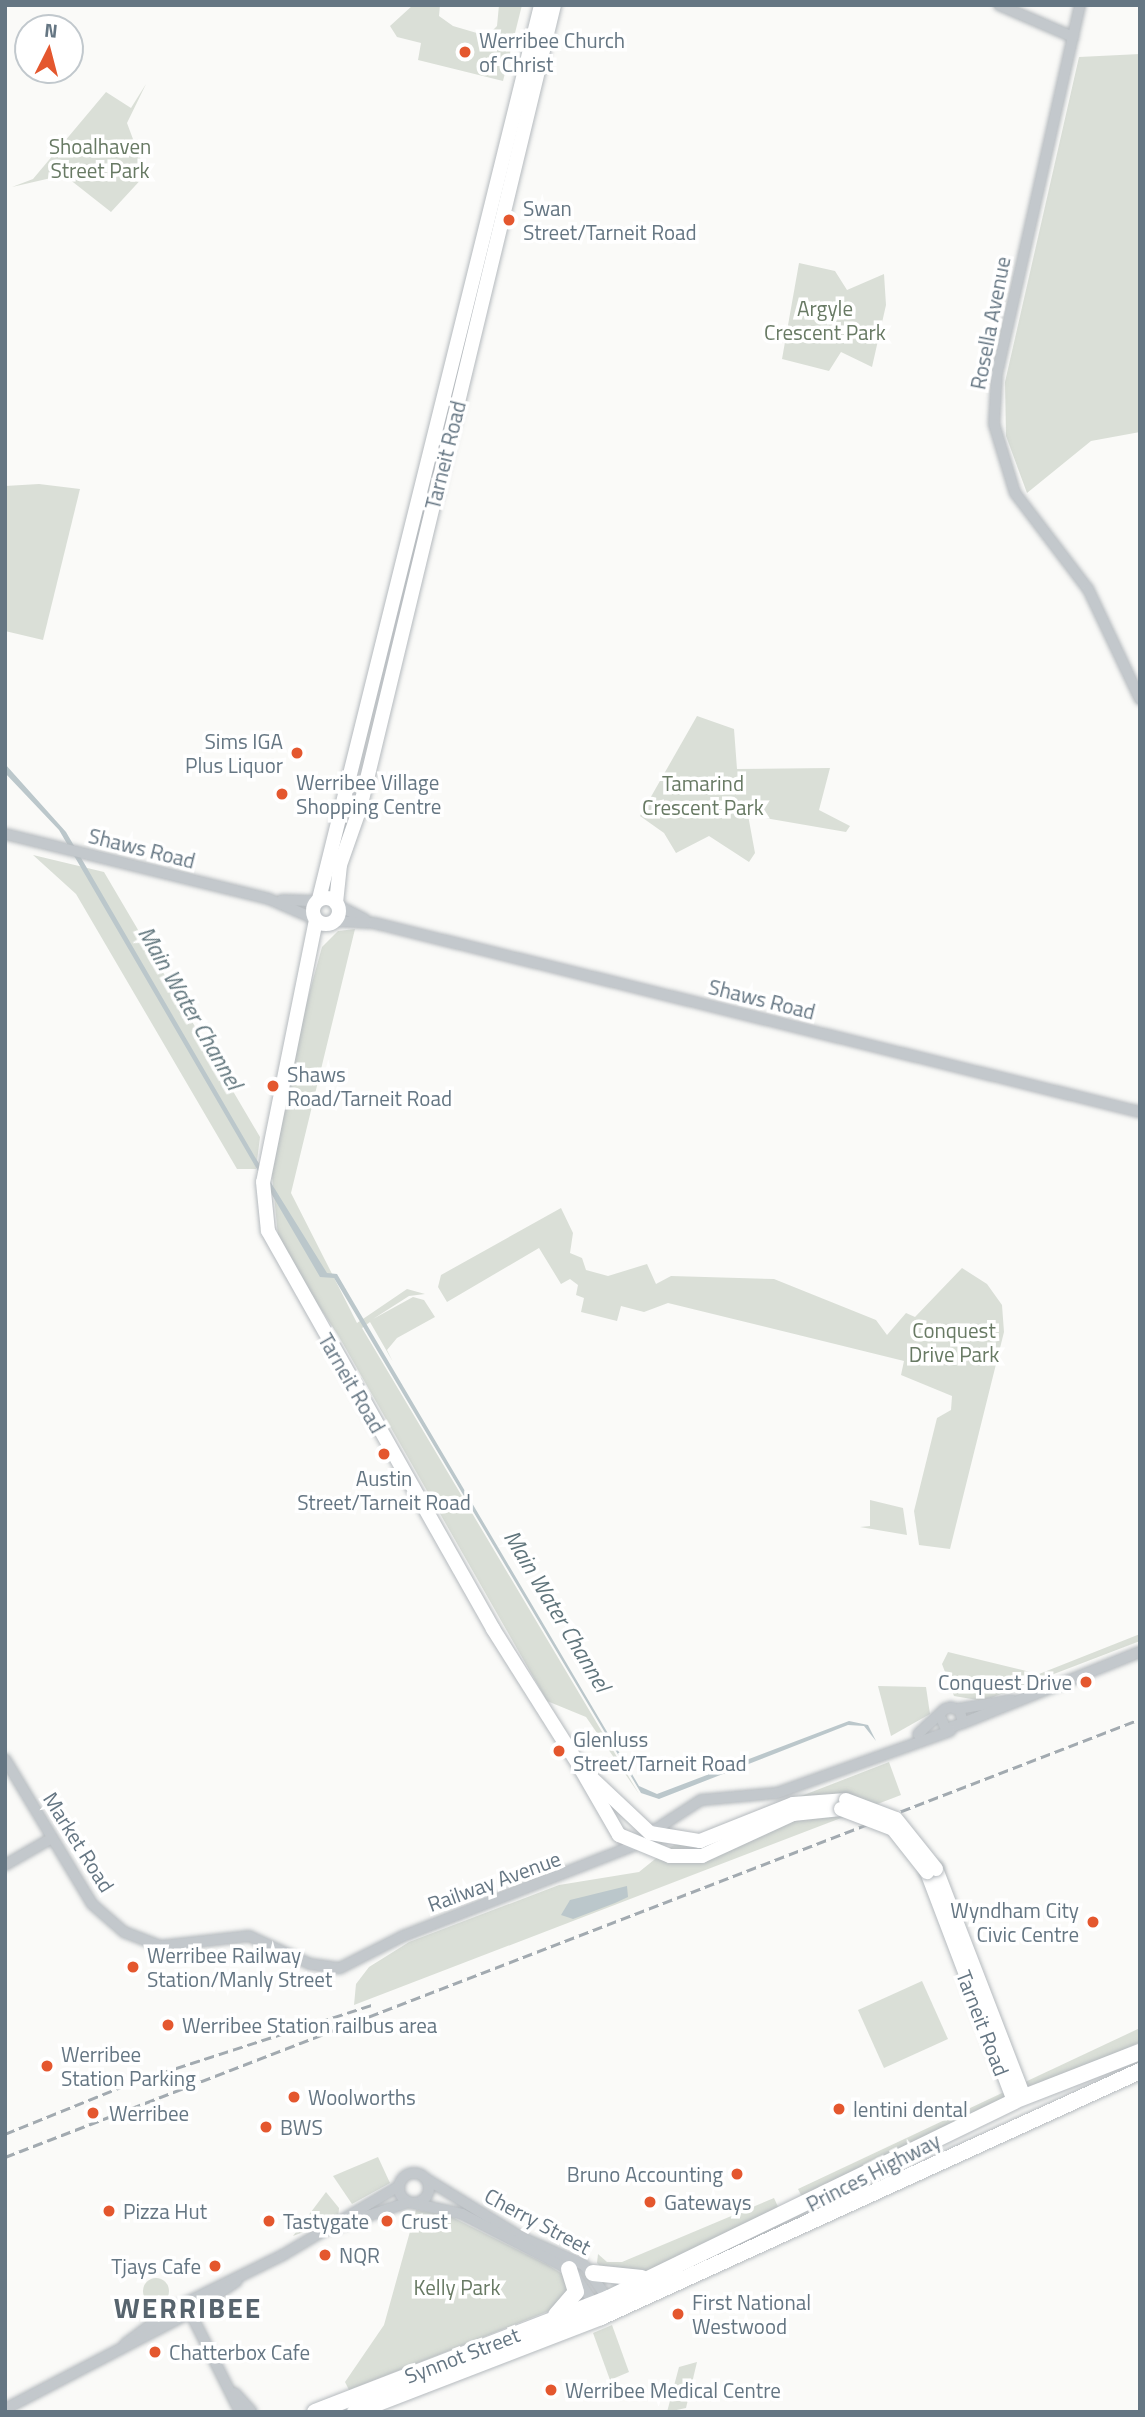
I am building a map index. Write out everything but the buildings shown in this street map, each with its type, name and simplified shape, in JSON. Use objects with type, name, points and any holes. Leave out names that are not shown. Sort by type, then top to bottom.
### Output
[{"type":"highway","name":"Princes Highway","points":[[605,2307],[655,2277],[796,2220],[1019,2099],[1140,2052]]},
{"type":"highway","name":"Princes Highway","points":[[605,2307],[796,2220],[1140,2071]]},
{"type":"highway","points":[[1019,2099],[1030,2117]]},
{"type":"highway","points":[[545,2323],[576,2292],[569,2269]]},
{"type":"highway","points":[[593,2273],[620,2280],[655,2277]]},
{"type":"highway","name":"Synnot Street","points":[[355,2412],[545,2323],[605,2307]]},
{"type":"highway","name":"Synnot Street","points":[[315,2412],[465,2362],[605,2307]]},
{"type":"main road","name":"Tarneit Road","points":[[461,364],[541,5]]},
{"type":"main road","name":"Tarneit Road","points":[[554,5],[461,364],[365,759],[366,784],[340,865],[337,905],[324,921],[311,962],[263,1182],[268,1231],[486,1612],[581,1768],[598,1806],[634,1846],[702,1856],[793,1814],[843,1805]]},
{"type":"main road","name":"Tarneit Road","points":[[324,921],[318,900],[352,779],[365,759]]},
{"type":"main road","points":[[352,779],[366,784]]},
{"type":"main road","points":[[318,900],[337,905]]},
{"type":"main road","name":"Tarneit Road","points":[[581,1768],[650,1833],[700,1841],[793,1804],[843,1805],[896,1819],[931,1870],[1019,2099]]},
{"type":"main road","points":[[634,1846],[650,1833]]},
{"type":"street","points":[[999,5],[1073,37]]},
{"type":"street","name":"Rosella Avenue","points":[[1080,5],[996,374],[994,424],[1015,493],[1088,589],[1140,699]]},
{"type":"street","name":"Shaws Road","points":[[5,834],[269,899],[324,921],[374,923],[1140,1112]]},
{"type":"street","name":"Shaws Road","points":[[269,899],[318,900]]},
{"type":"street","name":"Shaws Road","points":[[337,905],[374,923]]},
{"type":"street","points":[[650,1833],[671,1814],[701,1800],[777,1793],[902,1745],[950,1731],[1024,1697],[1140,1652]]},
{"type":"street","points":[[902,1745],[940,1716],[958,1709],[1024,1697]]},
{"type":"street","points":[[958,1709],[963,1723]]},
{"type":"street","points":[[940,1716],[950,1731]]},
{"type":"street","name":"Market Road","points":[[5,1759],[92,1904],[143,1941],[181,1947],[249,1936],[325,1968],[370,1958]]},
{"type":"street","points":[[5,1865],[52,1838]]},
{"type":"street","name":"Railway Avenue","points":[[370,1958],[403,1936],[634,1846]]},
{"type":"street","points":[[7,2409],[326,2230],[399,2186],[408,2173],[428,2180],[428,2194],[410,2203],[326,2230]]},
{"type":"street","name":"Cherry Street","points":[[428,2180],[593,2273],[605,2307]]},
{"type":"street","points":[[399,2186],[410,2203]]},
{"type":"street","name":"Cherry Street","points":[[410,2203],[462,2214],[569,2269],[605,2307]]},
{"type":"street","points":[[188,2307],[233,2391],[240,2412]]},
{"type":"street","points":[[233,2391],[252,2412]]},
{"type":"green space","name":"Werribee Church of Christ","points":[[413,5],[440,5],[439,16],[453,26],[487,36],[497,26],[499,5],[522,5],[503,81],[418,60],[421,43],[397,37],[390,26]]},
{"type":"green space","points":[[1140,54],[1140,432],[1091,441],[1027,493],[1006,436],[1005,382],[1079,57]]},
{"type":"green space","name":"Shoalhaven Street Park","points":[[146,84],[127,123],[146,174],[111,212],[64,175],[12,187],[33,179],[106,92],[131,108]]},
{"type":"green space","name":"Argyle Crescent Park","points":[[799,263],[835,271],[847,290],[884,274],[886,305],[872,367],[841,352],[829,371],[782,359]]},
{"type":"green space","points":[[39,484],[80,489],[43,640],[5,631],[5,486]]},
{"type":"green space","name":"Tamarind Crescent Park","points":[[697,716],[734,729],[737,769],[830,768],[819,810],[850,826],[846,832],[748,815],[755,853],[749,862],[709,836],[676,853],[664,833],[640,816]]},
{"type":"green space","points":[[33,855],[104,872],[260,1137],[256,1169],[237,1169],[76,894]]},
{"type":"green space","points":[[355,929],[291,1193],[357,1323],[407,1289],[425,1294],[409,1296],[373,1319],[413,1297],[424,1300],[435,1317],[397,1338],[387,1350],[393,1362],[370,1322],[362,1328],[639,1794],[586,1717],[547,1701],[338,1335],[279,1246],[272,1175],[301,1023],[322,947],[338,931]]},
{"type":"green space","name":"Conquest Drive Park","points":[[561,1208],[573,1233],[570,1253],[582,1258],[586,1270],[608,1276],[647,1264],[656,1284],[671,1276],[774,1279],[876,1320],[887,1335],[906,1313],[915,1317],[962,1268],[987,1284],[1002,1305],[1004,1332],[950,1549],[919,1545],[914,1511],[937,1418],[951,1410],[952,1396],[901,1375],[904,1361],[668,1303],[644,1312],[621,1306],[617,1321],[581,1312],[584,1298],[576,1295],[578,1285],[570,1279],[561,1284],[539,1248],[447,1302],[438,1287],[441,1275]]},
{"type":"green space","points":[[870,1500],[903,1508],[907,1535],[860,1527],[870,1526]]},
{"type":"green space","points":[[1140,1634],[1140,1641],[983,1701],[954,1696],[942,1664],[948,1652],[1039,1674]]},
{"type":"green space","points":[[878,1686],[926,1687],[930,1714],[891,1736]]},
{"type":"green space","points":[[889,1762],[901,1795],[354,2005],[356,1984],[369,1967],[409,1942],[559,1885],[639,1872],[670,1847]]},
{"type":"green space","points":[[922,1981],[948,2039],[884,2068],[858,2010]]},
{"type":"green space","points":[[1140,2028],[1140,2042],[802,2197],[798,2189]]},
{"type":"green space","points":[[378,2157],[390,2183],[352,2204],[333,2176]]},
{"type":"green space","points":[[326,2192],[339,2208],[338,2219],[293,2236]]},
{"type":"green space","points":[[774,2198],[779,2209],[659,2269],[628,2275],[606,2272],[597,2263],[598,2254],[607,2262],[622,2262]]},
{"type":"green space","name":"Kelly Park","points":[[416,2210],[448,2215],[548,2265],[564,2275],[572,2293],[554,2309],[349,2390],[345,2382],[384,2325]]},
{"type":"green space","points":[[156,2278],[165,2282],[169,2291],[165,2300],[156,2304],[147,2300],[143,2291],[147,2282]]},
{"type":"green space","points":[[612,2325],[629,2372],[610,2380],[593,2333]]},
{"type":"green space","points":[[697,2362],[686,2408],[667,2412],[679,2367]]},
{"type":"shaded area","points":[[5,764],[66,832],[255,1157],[327,1273],[337,1274],[639,1786],[657,1794],[849,1721],[868,1725],[876,1741],[864,1726],[848,1725],[659,1799],[641,1793],[334,1278],[320,1277],[59,830],[5,773]]},
{"type":"shaded area","points":[[627,1886],[628,1897],[615,1903],[573,1919],[561,1915],[570,1900]]},
{"type":"railway","points":[[5,2157],[1140,1719]]},
{"type":"railway","points":[[5,2134],[133,2082],[372,2005]]},
{"type":"place","name":"Werribee Church of Christ","points":[[465,52]]},
{"type":"place","name":"Swan Street/Tarneit Road","points":[[509,220]]},
{"type":"place","name":"Sims IGA Plus Liquor","points":[[297,753]]},
{"type":"place","name":"Werribee Village Shopping Centre","points":[[282,794]]},
{"type":"place","name":"Shaws Road/Tarneit Road","points":[[273,1086]]},
{"type":"place","name":"Austin Street/Tarneit Road","points":[[384,1454]]},
{"type":"place","name":"Conquest Drive","points":[[1086,1682]]},
{"type":"place","name":"Glenluss Street/Tarneit Road","points":[[559,1751]]},
{"type":"place","name":"Wyndham City Civic Centre","points":[[1093,1922]]},
{"type":"place","name":"Werribee Railway Station/Manly Street","points":[[133,1967]]},
{"type":"place","name":"Werribee Station railbus area","points":[[168,2025]]},
{"type":"place","name":"Werribee Station Parking","points":[[47,2066]]},
{"type":"place","name":"Woolworths","points":[[294,2097]]},
{"type":"place","name":"lentini dental","points":[[839,2109]]},
{"type":"place","name":"Werribee","points":[[93,2113]]},
{"type":"place","name":"BWS","points":[[266,2127]]},
{"type":"place","name":"Bruno Accounting","points":[[737,2174]]},
{"type":"place","name":"Gateways","points":[[650,2202]]},
{"type":"place","name":"Pizza Hut","points":[[109,2211]]},
{"type":"place","name":"Tastygate","points":[[269,2221]]},
{"type":"place","name":"Crust","points":[[387,2221]]},
{"type":"place","name":"NQR","points":[[325,2255]]},
{"type":"place","name":"Tjays Cafe","points":[[215,2266]]},
{"type":"place","name":"First National Westwood","points":[[678,2314]]},
{"type":"place","name":"Chatterbox Cafe","points":[[155,2352]]},
{"type":"place","name":"Werribee Medical Centre","points":[[551,2390]]},
{"type":"district","name":"WERRIBEE","points":[[188,2308]]},
{"type":"water label","name":"Main Water Channel","points":[[190,1008]]},
{"type":"water label","name":"Main Water Channel","points":[[557,1611]]}]
